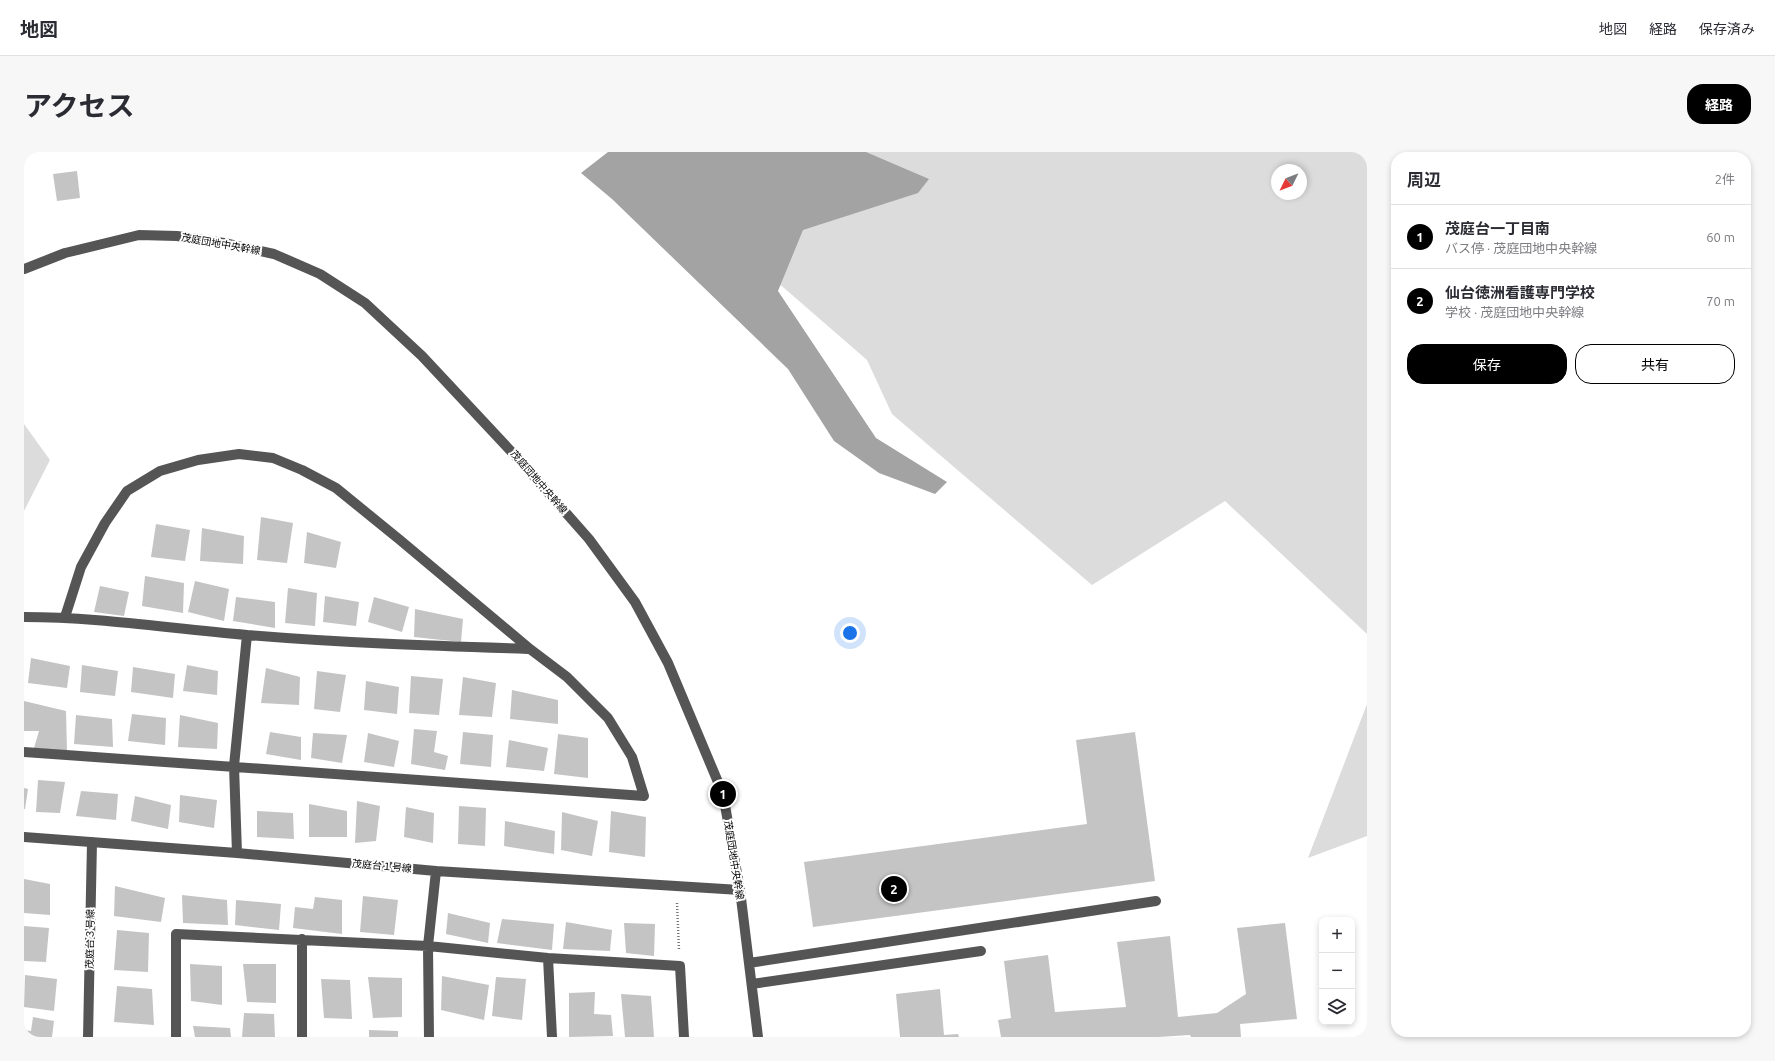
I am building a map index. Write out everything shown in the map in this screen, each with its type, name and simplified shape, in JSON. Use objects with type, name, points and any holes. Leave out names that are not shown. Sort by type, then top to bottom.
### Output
[{"type":"street","name":"茂庭団地中央幹線","points":[[24,269],[65,253],[139,235],[177,236],[224,243],[274,254],[320,274],[365,303],[422,356],[522,463],[589,539],[635,602],[668,663],[723,794],[740,890],[758,1037]]},
{"type":"street","points":[[24,752],[644,796],[632,757],[608,718],[567,677],[530,649],[336,488],[302,470],[273,458],[239,454],[198,460],[160,471],[126,491],[80,567],[65,617]]},
{"type":"street","points":[[24,616],[65,617],[246,635],[411,646],[530,649]]},
{"type":"street","points":[[237,853],[234,766],[246,635]]},
{"type":"street","name":"茂庭台１号線","points":[[24,837],[237,853],[436,871],[740,890]]},
{"type":"street","name":"茂庭台３号線","points":[[88,1037],[92,842]]},
{"type":"street","points":[[429,1037],[428,946],[436,871]]},
{"type":"street","points":[[749,963],[1156,901]]},
{"type":"street","points":[[176,1037],[176,934],[428,946],[548,958],[680,966],[684,1037]]},
{"type":"street","points":[[302,939],[302,1037]]},
{"type":"street","points":[[752,984],[982,951]]},
{"type":"street","points":[[548,958],[552,1037]]},
{"type":"path","points":[[676,886],[680,966]]},
{"type":"shaded area","points":[[608,152],[866,152],[929,179],[918,193],[803,230],[778,291],[876,438],[947,482],[935,494],[879,473],[834,441],[788,369],[612,199],[581,173]]},
{"type":"shaded area","points":[[669,152],[1367,152],[1367,634],[1225,501],[1092,585],[892,414],[867,360],[776,281]]},
{"type":"shaded area","points":[[24,424],[50,460],[24,511]]},
{"type":"shaded area","points":[[1367,704],[1367,836],[1308,858]]},
{"type":"building","points":[[77,171],[80,198],[57,201],[53,174]]},
{"type":"building","points":[[261,517],[293,523],[287,563],[257,560]]},
{"type":"building","points":[[156,524],[190,530],[185,561],[151,557]]},
{"type":"building","points":[[202,528],[244,536],[243,564],[200,561]]},
{"type":"building","points":[[307,532],[341,542],[336,568],[304,563]]},
{"type":"building","points":[[145,576],[184,583],[183,613],[142,606]]},
{"type":"building","points":[[195,581],[229,589],[224,621],[188,612]]},
{"type":"building","points":[[100,586],[129,592],[124,616],[94,612]]},
{"type":"building","points":[[288,588],[317,593],[315,626],[285,623]]},
{"type":"building","points":[[325,596],[359,602],[356,626],[323,622]]},
{"type":"building","points":[[236,597],[275,602],[275,628],[233,621]]},
{"type":"building","points":[[374,597],[409,607],[402,632],[368,622]]},
{"type":"building","points":[[415,609],[463,619],[461,642],[414,637]]},
{"type":"building","points":[[31,658],[70,666],[67,688],[28,683]]},
{"type":"building","points":[[82,665],[118,671],[115,696],[80,692]]},
{"type":"building","points":[[187,665],[218,671],[217,695],[183,691]]},
{"type":"building","points":[[133,667],[175,674],[173,698],[131,692]]},
{"type":"building","points":[[266,668],[300,677],[299,705],[261,703]]},
{"type":"building","points":[[317,671],[346,675],[340,712],[314,709]]},
{"type":"building","points":[[411,676],[443,679],[439,715],[409,713]]},
{"type":"building","points":[[463,677],[496,683],[492,717],[459,715]]},
{"type":"building","points":[[366,681],[399,687],[397,714],[364,710]]},
{"type":"building","points":[[512,690],[558,700],[558,724],[510,719]]},
{"type":"building","points":[[24,701],[66,711],[67,751],[34,748],[39,731],[24,731]]},
{"type":"building","points":[[132,714],[166,718],[165,745],[128,741]]},
{"type":"building","points":[[76,715],[112,719],[113,747],[74,744]]},
{"type":"building","points":[[180,715],[218,723],[217,749],[178,747]]},
{"type":"building","points":[[414,729],[437,731],[434,752],[448,756],[445,770],[411,764]]},
{"type":"building","points":[[270,732],[301,737],[301,760],[266,754]]},
{"type":"building","points":[[463,732],[493,735],[491,767],[460,764]]},
{"type":"building","points":[[1135,732],[1155,881],[813,927],[804,862],[1087,824],[1076,740]]},
{"type":"building","points":[[313,733],[347,735],[342,763],[311,758]]},
{"type":"building","points":[[368,733],[399,741],[394,767],[364,762]]},
{"type":"building","points":[[558,734],[588,738],[588,778],[554,774]]},
{"type":"building","points":[[509,740],[548,748],[544,771],[506,767]]},
{"type":"building","points":[[38,780],[65,782],[60,813],[36,812]]},
{"type":"building","points":[[24,788],[28,789],[25,809],[24,809]]},
{"type":"building","points":[[81,791],[118,794],[116,820],[76,816]]},
{"type":"building","points":[[180,795],[217,800],[214,828],[179,822]]},
{"type":"building","points":[[135,796],[171,805],[168,829],[131,821]]},
{"type":"building","points":[[357,801],[380,806],[376,841],[355,843]]},
{"type":"building","points":[[309,804],[347,811],[347,837],[309,837]]},
{"type":"building","points":[[459,806],[486,808],[485,846],[458,844]]},
{"type":"building","points":[[406,807],[434,813],[433,843],[404,837]]},
{"type":"building","points":[[257,811],[293,813],[294,839],[257,837]]},
{"type":"building","points":[[611,811],[646,817],[645,857],[609,852]]},
{"type":"building","points":[[562,812],[598,821],[592,856],[561,850]]},
{"type":"building","points":[[505,821],[555,831],[554,854],[504,846]]},
{"type":"building","points":[[24,879],[50,884],[50,915],[24,913]]},
{"type":"building","points":[[115,886],[165,898],[161,922],[114,916]]},
{"type":"building","points":[[182,895],[227,900],[228,925],[183,923]]},
{"type":"building","points":[[363,896],[398,900],[394,935],[360,932]]},
{"type":"building","points":[[315,897],[342,900],[342,934],[293,928],[295,907],[313,909]]},
{"type":"building","points":[[236,900],[281,904],[279,930],[235,925]]},
{"type":"building","points":[[448,913],[490,923],[488,943],[446,934]]},
{"type":"building","points":[[502,919],[554,924],[552,950],[497,943]]},
{"type":"building","points":[[566,922],[612,930],[610,951],[563,949]]},
{"type":"building","points":[[624,923],[655,924],[654,956],[626,953]]},
{"type":"building","points":[[1285,923],[1297,1019],[1240,1024],[1241,1037],[1191,1037],[1190,1035],[1158,1037],[1001,1037],[998,1020],[1011,1018],[1004,961],[1048,955],[1055,1012],[1126,1007],[1117,942],[1170,936],[1178,1017],[1217,1013],[1246,994],[1237,928]]},
{"type":"building","points":[[24,926],[49,928],[46,962],[24,961]]},
{"type":"building","points":[[117,930],[149,933],[148,972],[114,970]]},
{"type":"building","points":[[190,964],[222,966],[222,1005],[191,1001]]},
{"type":"building","points":[[243,964],[276,964],[276,1003],[247,1002]]},
{"type":"building","points":[[25,975],[57,979],[54,1011],[24,1007]]},
{"type":"building","points":[[442,976],[489,985],[484,1020],[441,1010]]},
{"type":"building","points":[[368,977],[402,978],[402,1017],[373,1018]]},
{"type":"building","points":[[496,977],[526,979],[522,1020],[492,1016]]},
{"type":"building","points":[[321,979],[350,980],[352,1019],[324,1018]]},
{"type":"building","points":[[117,986],[152,989],[154,1025],[114,1022]]},
{"type":"building","points":[[940,989],[944,1035],[958,1034],[959,1037],[900,1037],[896,994]]},
{"type":"building","points":[[595,992],[594,1014],[611,1015],[613,1036],[569,1037],[569,993]]},
{"type":"building","points":[[621,994],[651,996],[654,1037],[625,1037]]},
{"type":"building","points":[[244,1013],[274,1014],[275,1037],[242,1037]]},
{"type":"building","points":[[33,1017],[54,1021],[52,1037],[24,1037],[24,1030],[31,1031]]},
{"type":"building","points":[[193,1026],[230,1028],[231,1037],[195,1037]]},
{"type":"building","points":[[369,1030],[398,1031],[398,1037],[369,1037]]},
{"type":"place","name":"茂庭台一丁目南","points":[[723,794]]},
{"type":"place","name":"仙台徳洲看護専門学校","points":[[894,889]]}]
